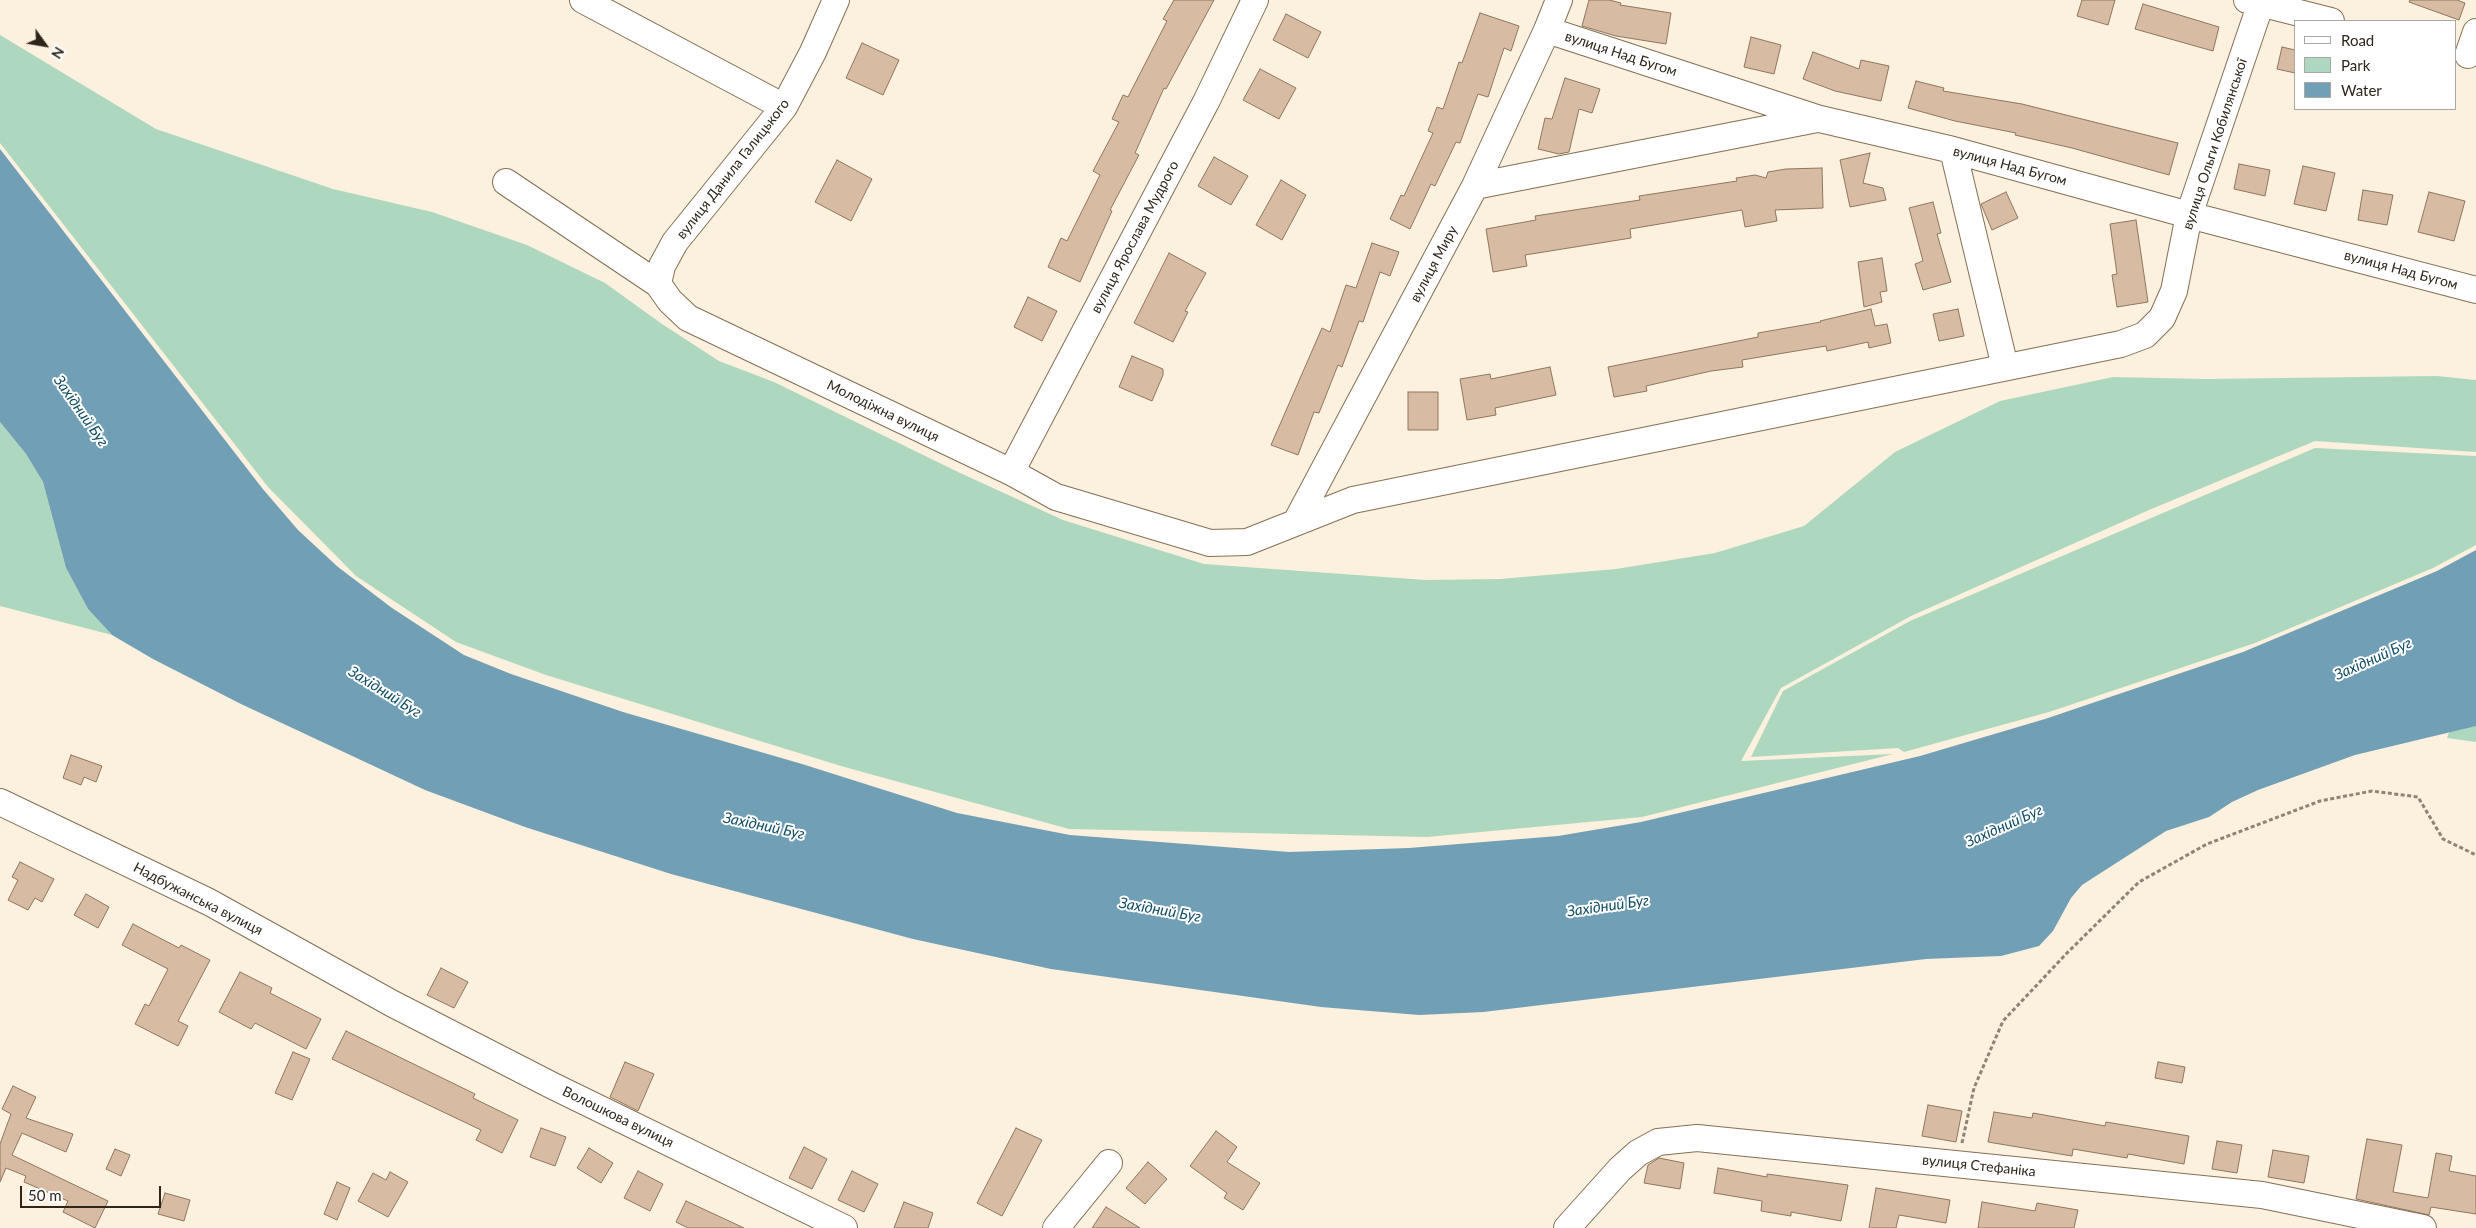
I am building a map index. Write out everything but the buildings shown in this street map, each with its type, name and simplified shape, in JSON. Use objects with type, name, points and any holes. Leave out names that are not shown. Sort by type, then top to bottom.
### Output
[{"type":"street","points":[[583,0],[784,107]]},
{"type":"street","name":"вулиця Данила Галицького","points":[[658,284],[662,266],[675,242],[784,107],[813,52],[836,0]]},
{"type":"street","name":"вулиця Ярослава Мудрого","points":[[1011,472],[1202,108],[1255,0]]},
{"type":"street","name":"вулиця Миру","points":[[1296,522],[1475,186],[1548,30],[1559,0]]},
{"type":"street","points":[[2257,1],[2326,20]]},
{"type":"street","name":"вулиця Ольги Кобилянської","points":[[2005,367],[2121,344],[2146,335],[2162,318],[2174,291],[2189,215],[2257,1]]},
{"type":"street","name":"вулиця Над Бугом","points":[[1548,30],[1820,119],[1953,150],[2189,215],[2476,290]]},
{"type":"street","points":[[1475,186],[1820,119]]},
{"type":"street","points":[[1953,150],[2005,367]]},
{"type":"street","name":"Молодіжна вулиця","points":[[506,182],[658,284],[670,301],[688,318],[1011,472],[1056,498],[1210,543],[1247,542],[1353,500],[2005,367]]},
{"type":"street","name":"Надбужанська вулиця","points":[[0,802],[209,902],[393,1004]]},
{"type":"street","name":"Волошкова вулиця","points":[[393,1004],[553,1086],[844,1228]]},
{"type":"street","name":"вулиця Стефаніка","points":[[1567,1228],[1620,1169],[1638,1153],[1658,1142],[1698,1138],[2262,1195],[2423,1228]]},
{"type":"street","points":[[1056,1228],[1109,1163]]},
{"type":"path","points":[[1958,1164],[1974,1088],[2003,1022],[2066,954],[2139,882],[2207,844],[2320,802],[2372,791],[2418,797],[2443,839],[2476,855]]},
{"type":"green space","points":[[0,35],[156,129],[333,189],[432,212],[527,245],[605,283],[662,324],[719,361],[774,382],[958,472],[1063,520],[1204,564],[1426,580],[1500,579],[1616,569],[1715,553],[1804,526],[1895,452],[2000,401],[2113,377],[2205,379],[2437,376],[2476,380],[2476,452],[2315,441],[2149,510],[1911,616],[1781,688],[1741,761],[1893,754],[1642,817],[1427,837],[1069,829],[841,766],[546,675],[456,642],[356,576],[268,487],[0,143]]},
{"type":"green space","points":[[0,422],[26,454],[43,482],[66,568],[88,609],[112,635],[0,606]]},
{"type":"green space","points":[[2315,448],[2476,456],[2476,545],[2433,568],[2255,643],[2049,712],[1904,752],[1898,748],[1751,757],[1783,691],[1910,621]]},
{"type":"green space","points":[[2476,704],[2476,742],[2447,738],[2457,710]]},
{"type":"water","name":"Західний Буг","points":[[0,149],[262,488],[298,530],[338,567],[392,608],[464,655],[511,674],[623,712],[802,764],[957,813],[1070,835],[1289,852],[1409,848],[1558,836],[1641,822],[1920,756],[2045,719],[2243,652],[2437,571],[2476,550],[2476,726],[2355,755],[2258,790],[2232,802],[2209,817],[2166,831],[2082,885],[2071,898],[2053,931],[2039,946],[2001,956],[1926,959],[1483,1012],[1419,1015],[1321,1007],[1051,969],[913,939],[671,874],[525,827],[425,790],[241,704],[153,659],[112,635],[88,609],[66,568],[43,482],[26,454],[0,422]]}]
